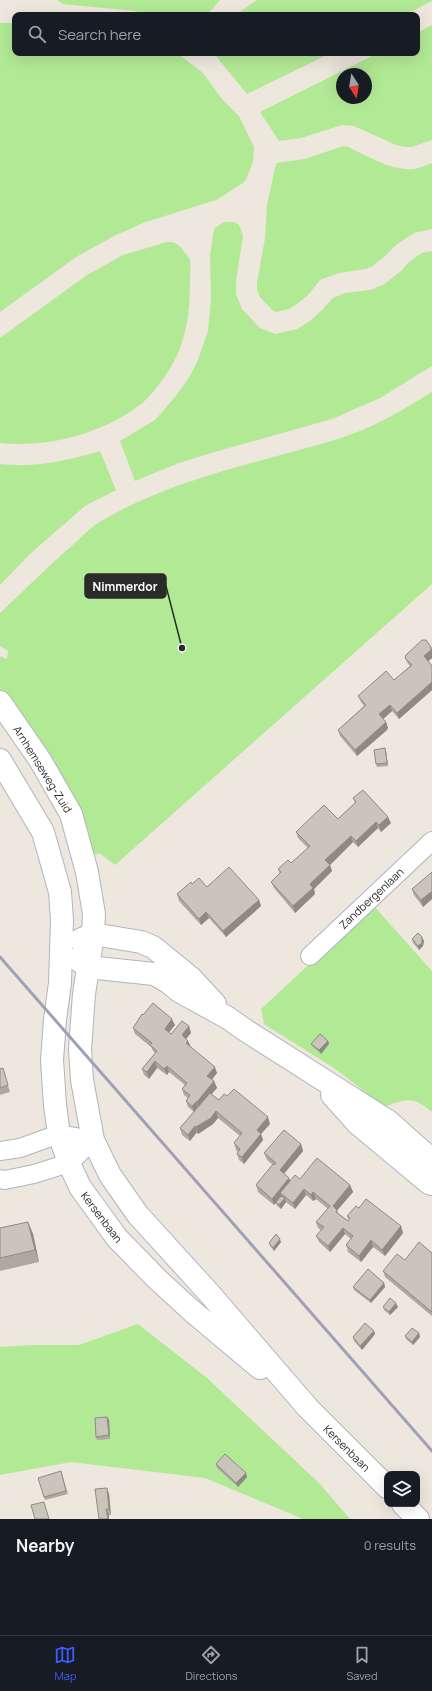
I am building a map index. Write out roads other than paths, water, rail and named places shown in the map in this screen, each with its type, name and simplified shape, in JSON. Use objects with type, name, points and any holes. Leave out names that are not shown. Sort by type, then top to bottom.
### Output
[{"type":"main road","name":"Arnhemseweg-Zuid","points":[[0,702],[40,760],[71,814],[87,872],[94,914],[93,934]]},
{"type":"main road","points":[[0,760],[43,832],[60,892],[62,920],[61,949]]},
{"type":"main road","points":[[61,949],[93,934],[141,942],[153,947],[191,978],[228,1018]]},
{"type":"main road","name":"Kersenbaan","points":[[93,934],[88,966],[80,1049],[82,1080],[93,1140],[110,1175],[133,1209],[209,1293],[308,1408],[384,1485]]},
{"type":"main road","points":[[61,949],[88,966],[154,974],[168,982],[179,991],[228,1018],[388,1121],[432,1160]]},
{"type":"main road","name":"Kersenbaan","points":[[61,949],[60,983],[52,1060],[55,1105],[59,1134],[69,1163],[80,1187],[116,1238],[157,1279],[192,1311],[308,1408]]},
{"type":"main road","points":[[310,1072],[357,1123],[432,1184]]},
{"type":"main road","points":[[406,1507],[418,1519]]},
{"type":"street","name":"Zandbergenlaan","points":[[310,956],[432,841]]},
{"type":"street","points":[[0,1151],[20,1148],[59,1134],[93,1140]]},
{"type":"street","points":[[0,1179],[5,1180],[34,1174],[69,1163],[93,1140]]},
{"type":"railway","points":[[0,957],[432,1451]]},
{"type":"place","name":"Nimmerdor","points":[[182,648]]}]
